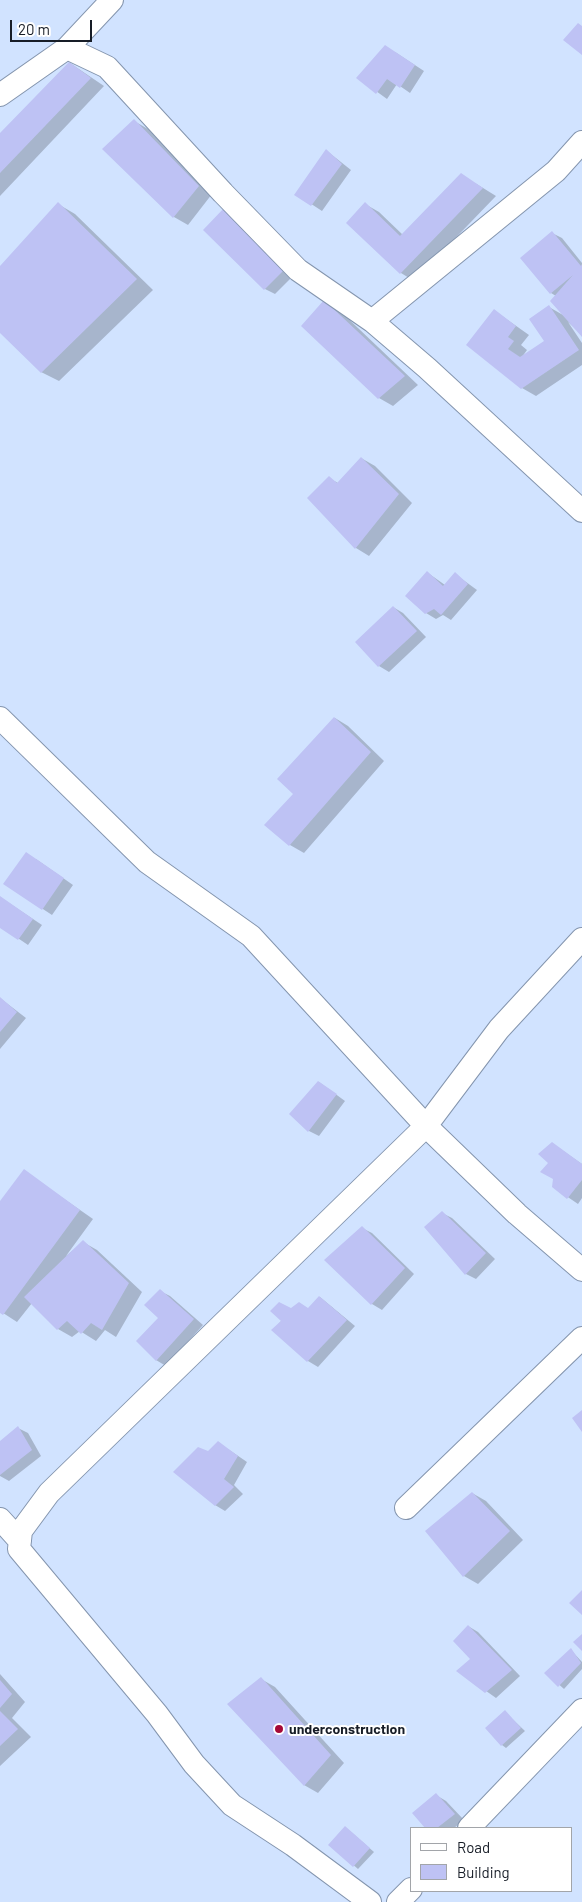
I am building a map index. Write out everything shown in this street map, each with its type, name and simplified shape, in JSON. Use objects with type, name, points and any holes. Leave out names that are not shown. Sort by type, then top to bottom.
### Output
[{"type":"street","points":[[0,95],[67,48],[112,0]]},
{"type":"street","points":[[67,48],[107,67],[222,193],[298,270],[372,322],[427,368],[582,512]]},
{"type":"street","points":[[372,322],[556,171],[582,142]]},
{"type":"street","points":[[4,728],[147,862],[251,936],[426,1126],[517,1214],[582,1270]]},
{"type":"street","points":[[370,1902],[293,1845],[232,1805],[194,1764],[157,1714],[19,1549],[21,1531],[49,1493],[426,1126],[499,1029],[582,939]]},
{"type":"street","points":[[406,1508],[582,1338]]},
{"type":"street","points":[[0,1519],[20,1541]]},
{"type":"street","points":[[470,1827],[582,1710]]},
{"type":"street","points":[[398,1902],[410,1890]]},
{"type":"building","points":[[578,23],[582,26],[582,55],[563,40]]},
{"type":"building","points":[[385,45],[415,65],[400,88],[387,79],[376,94],[356,78]]},
{"type":"building","points":[[69,62],[91,78],[0,173],[0,133]]},
{"type":"building","points":[[134,119],[199,186],[173,218],[102,149]]},
{"type":"building","points":[[326,149],[342,164],[311,206],[294,195]]},
{"type":"building","points":[[461,173],[483,188],[400,274],[346,223],[365,202],[400,236]]},
{"type":"building","points":[[58,202],[137,279],[41,373],[0,333],[0,266]]},
{"type":"building","points":[[225,207],[286,268],[264,290],[203,230]]},
{"type":"building","points":[[552,231],[581,266],[582,264],[582,337],[550,301],[573,275],[550,294],[520,258]]},
{"type":"building","points":[[324,300],[405,376],[378,399],[301,326]]},
{"type":"building","points":[[549,305],[579,350],[521,389],[466,345],[494,309],[516,326],[508,337],[514,341],[508,349],[520,357],[544,341],[529,319]]},
{"type":"building","points":[[361,457],[399,494],[355,549],[307,498],[329,476],[337,483]]},
{"type":"building","points":[[427,571],[443,586],[455,572],[468,584],[441,615],[434,609],[425,614],[405,596]]},
{"type":"building","points":[[393,606],[417,631],[378,667],[355,642]]},
{"type":"building","points":[[334,717],[371,752],[289,846],[264,825],[293,794],[277,779]]},
{"type":"building","points":[[26,852],[64,878],[42,910],[3,884]]},
{"type":"building","points":[[0,896],[33,919],[18,940],[0,928]]},
{"type":"building","points":[[0,997],[17,1012],[0,1032]]},
{"type":"building","points":[[318,1081],[337,1094],[308,1132],[289,1114]]},
{"type":"building","points":[[552,1142],[582,1164],[582,1180],[567,1199],[552,1187],[553,1179],[540,1172],[548,1163],[538,1154]]},
{"type":"building","points":[[24,1169],[80,1210],[3,1315],[0,1313],[0,1201]]},
{"type":"building","points":[[442,1211],[486,1253],[465,1275],[424,1227]]},
{"type":"building","points":[[362,1226],[405,1268],[371,1305],[324,1260]]},
{"type":"building","points":[[83,1240],[129,1283],[102,1330],[91,1323],[81,1334],[67,1321],[57,1330],[24,1297]]},
{"type":"building","points":[[160,1289],[194,1319],[156,1361],[136,1341],[158,1318],[144,1305]]},
{"type":"building","points":[[319,1296],[347,1320],[307,1362],[271,1330],[281,1321],[270,1311],[279,1302],[291,1308],[299,1302],[308,1308]]},
{"type":"building","points":[[582,1410],[582,1432],[572,1418]]},
{"type":"building","points":[[18,1426],[32,1450],[0,1475],[0,1441]]},
{"type":"building","points":[[218,1441],[238,1456],[224,1479],[234,1487],[215,1506],[173,1472],[198,1447],[208,1451]]},
{"type":"building","points":[[472,1492],[510,1531],[463,1577],[425,1531]]},
{"type":"building","points":[[582,1590],[582,1615],[569,1603]]},
{"type":"building","points":[[468,1625],[512,1670],[485,1693],[456,1671],[470,1659],[453,1641]]},
{"type":"building","points":[[582,1634],[582,1651],[573,1642]]},
{"type":"building","points":[[571,1648],[581,1663],[558,1687],[544,1673]]},
{"type":"building","name":"underconstruction","points":[[261,1677],[331,1755],[304,1786],[227,1704]]},
{"type":"building","points":[[0,1680],[12,1694],[0,1708]]},
{"type":"building","points":[[505,1710],[521,1728],[501,1746],[485,1728]]},
{"type":"building","points":[[0,1711],[18,1729],[0,1746]]},
{"type":"building","points":[[436,1793],[455,1814],[438,1827],[424,1827],[412,1813]]},
{"type":"building","points":[[345,1826],[370,1848],[353,1867],[328,1845]]},
{"type":"place","name":"underconstruction","points":[[279,1729]]}]
